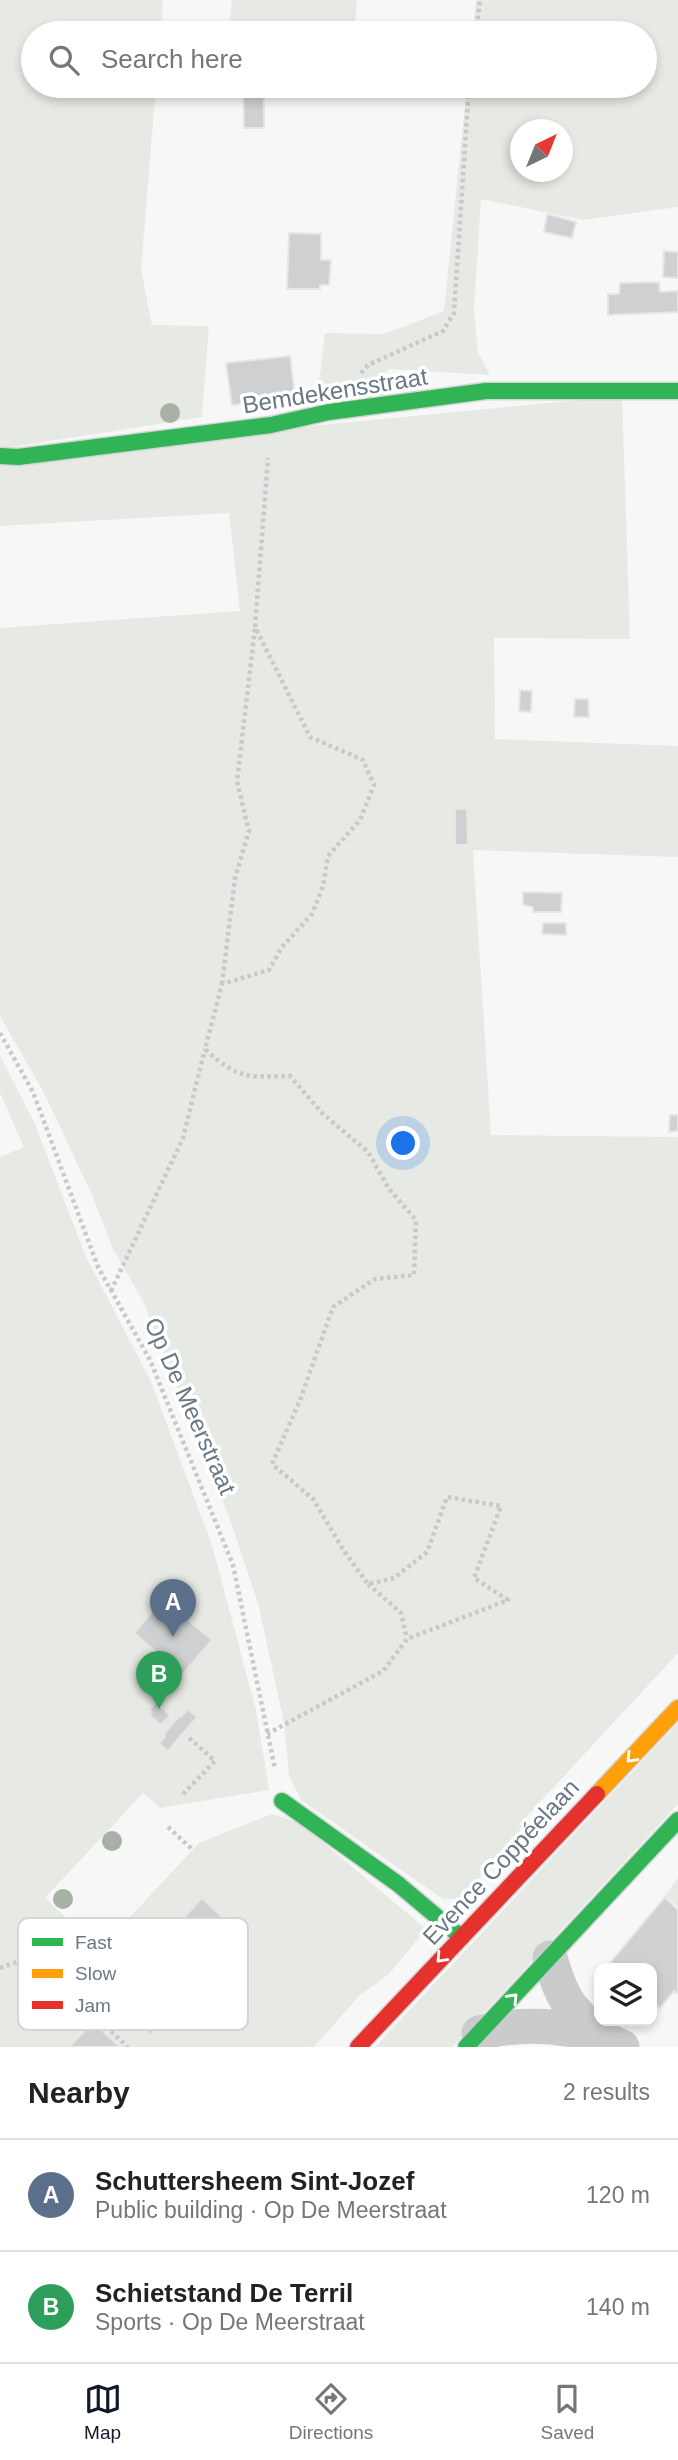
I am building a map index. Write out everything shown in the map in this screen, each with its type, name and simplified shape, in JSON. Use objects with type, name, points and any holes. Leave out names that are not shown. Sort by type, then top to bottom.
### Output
[{"type":"street","name":"Bemdekensstraat","points":[[0,456],[18,457],[271,425],[329,412],[486,391],[678,391]]},
{"type":"street","name":"Evence Coppéelaan","points":[[358,2047],[678,1708]]},
{"type":"street","points":[[282,1801],[398,1884],[461,1937]]},
{"type":"street","points":[[473,2040],[678,1820]]},
{"type":"street","points":[[550,1958],[561,1994],[577,2017],[614,2043]]},
{"type":"street","points":[[473,2040],[504,2027],[532,2025],[567,2028],[614,2043]]},
{"type":"path","points":[[477,21],[480,0]]},
{"type":"path","points":[[360,374],[368,365],[443,331],[454,313],[468,98]]},
{"type":"path","points":[[111,1291],[183,1138],[222,984],[236,878],[249,831],[237,780],[255,627],[271,425]]},
{"type":"path","points":[[222,984],[269,970],[282,947],[312,915],[323,887],[328,856],[360,820],[374,785],[363,760],[310,737],[255,627]]},
{"type":"path","name":"Op De Meerstraat","points":[[0,1033],[33,1092],[98,1267],[150,1360],[233,1565],[267,1734],[383,1671],[407,1639]]},
{"type":"path","points":[[205,1049],[222,1065],[245,1077],[290,1076],[322,1113],[368,1153],[389,1189],[416,1220],[414,1275],[375,1279],[333,1307],[300,1400],[272,1464],[313,1499],[368,1584],[401,1613],[407,1639],[508,1600],[474,1578],[501,1506],[447,1497],[427,1552],[394,1578],[368,1584]]},
{"type":"path","points":[[183,1794],[215,1761],[187,1736]]},
{"type":"path","points":[[167,1827],[193,1850]]},
{"type":"path","points":[[0,1968],[18,1962]]},
{"type":"path","points":[[110,2030],[128,2047]]},
{"type":"shaded area","points":[[0,0],[163,0],[162,21],[21,21],[21,98],[155,98],[141,269],[152,325],[209,326],[202,417],[0,449]]},
{"type":"shaded area","points":[[232,0],[357,0],[355,21],[230,21]]},
{"type":"shaded area","points":[[476,0],[678,0],[678,207],[582,220],[481,199],[474,310],[478,353],[490,375],[389,369],[378,382],[388,400],[317,399],[325,333],[384,334],[444,311],[466,98],[657,98],[657,21],[474,21]]},
{"type":"shaded area","points":[[622,396],[630,639],[494,638],[495,739],[678,746],[678,857],[473,850],[491,1135],[678,1137],[678,1653],[527,1816],[514,1841],[461,1899],[443,1899],[301,1800],[289,1776],[284,1722],[258,1603],[228,1514],[143,1301],[113,1249],[92,1195],[44,1093],[0,1016],[0,628],[240,611],[229,513],[0,526],[0,460]]},
{"type":"shaded area","points":[[0,1056],[35,1124],[86,1257],[150,1379],[212,1545],[256,1710],[269,1790],[160,1808],[143,1793],[45,1898],[67,1918],[18,1918],[18,2030],[248,2030],[248,1918],[129,1918],[199,1843],[272,1814],[300,1823],[426,1929],[389,1974],[359,1996],[314,2047],[0,2047],[0,1157],[24,1147],[0,1093]]},
{"type":"shaded area","points":[[678,1723],[678,1804],[452,2047],[375,2047]]},
{"type":"shaded area","points":[[678,1878],[678,1907],[665,1895]]},
{"type":"building","points":[[243,98],[264,98],[264,128],[244,128]]},
{"type":"building","points":[[547,214],[576,222],[572,238],[544,232]]},
{"type":"building","points":[[289,233],[321,234],[321,260],[331,260],[329,285],[320,285],[320,289],[287,289]]},
{"type":"building","points":[[664,251],[678,252],[678,278],[663,277]]},
{"type":"building","points":[[659,282],[660,292],[678,291],[678,312],[608,315],[608,294],[619,294],[620,283]]},
{"type":"building","points":[[290,356],[295,397],[232,405],[226,363]]},
{"type":"building","points":[[520,690],[532,691],[531,712],[519,711]]},
{"type":"building","points":[[575,699],[588,699],[589,717],[574,717]]},
{"type":"building","points":[[455,809],[467,809],[468,845],[455,845]]},
{"type":"building","points":[[523,892],[562,893],[561,912],[533,912],[533,907],[523,905]]},
{"type":"building","points":[[543,923],[566,923],[566,935],[542,934]]},
{"type":"building","points":[[670,1115],[678,1115],[678,1131],[669,1132]]},
{"type":"building","points":[[163,1599],[212,1640],[183,1674],[134,1633]]},
{"type":"building","points":[[156,1702],[170,1715],[161,1725],[149,1715],[152,1712],[149,1710]]},
{"type":"building","points":[[188,1709],[197,1717],[168,1751],[159,1743],[180,1715],[181,1717]]},
{"type":"building","points":[[665,1897],[678,1910],[678,1991],[674,1991],[660,2008],[657,2005],[657,1963],[610,1963]]},
{"type":"building","points":[[202,1898],[223,1918],[183,1918]]},
{"type":"building","points":[[85,2030],[102,2030],[120,2047],[69,2047]]},
{"type":"traffic: fast","points":[[0,456],[18,457],[271,425],[329,412],[486,391],[678,391]]},
{"type":"traffic: fast","points":[[282,1801],[398,1884],[461,1937]]},
{"type":"traffic: fast","points":[[466,2047],[678,1820]]},
{"type":"traffic: slow","points":[[597,1794],[678,1708]]},
{"type":"traffic: jam","points":[[358,2047],[597,1794]]},
{"type":"place","name":"Schuttersheem Sint-Jozef","points":[[173,1637]]},
{"type":"place","name":"Schietstand De Terril","points":[[159,1709]]}]
